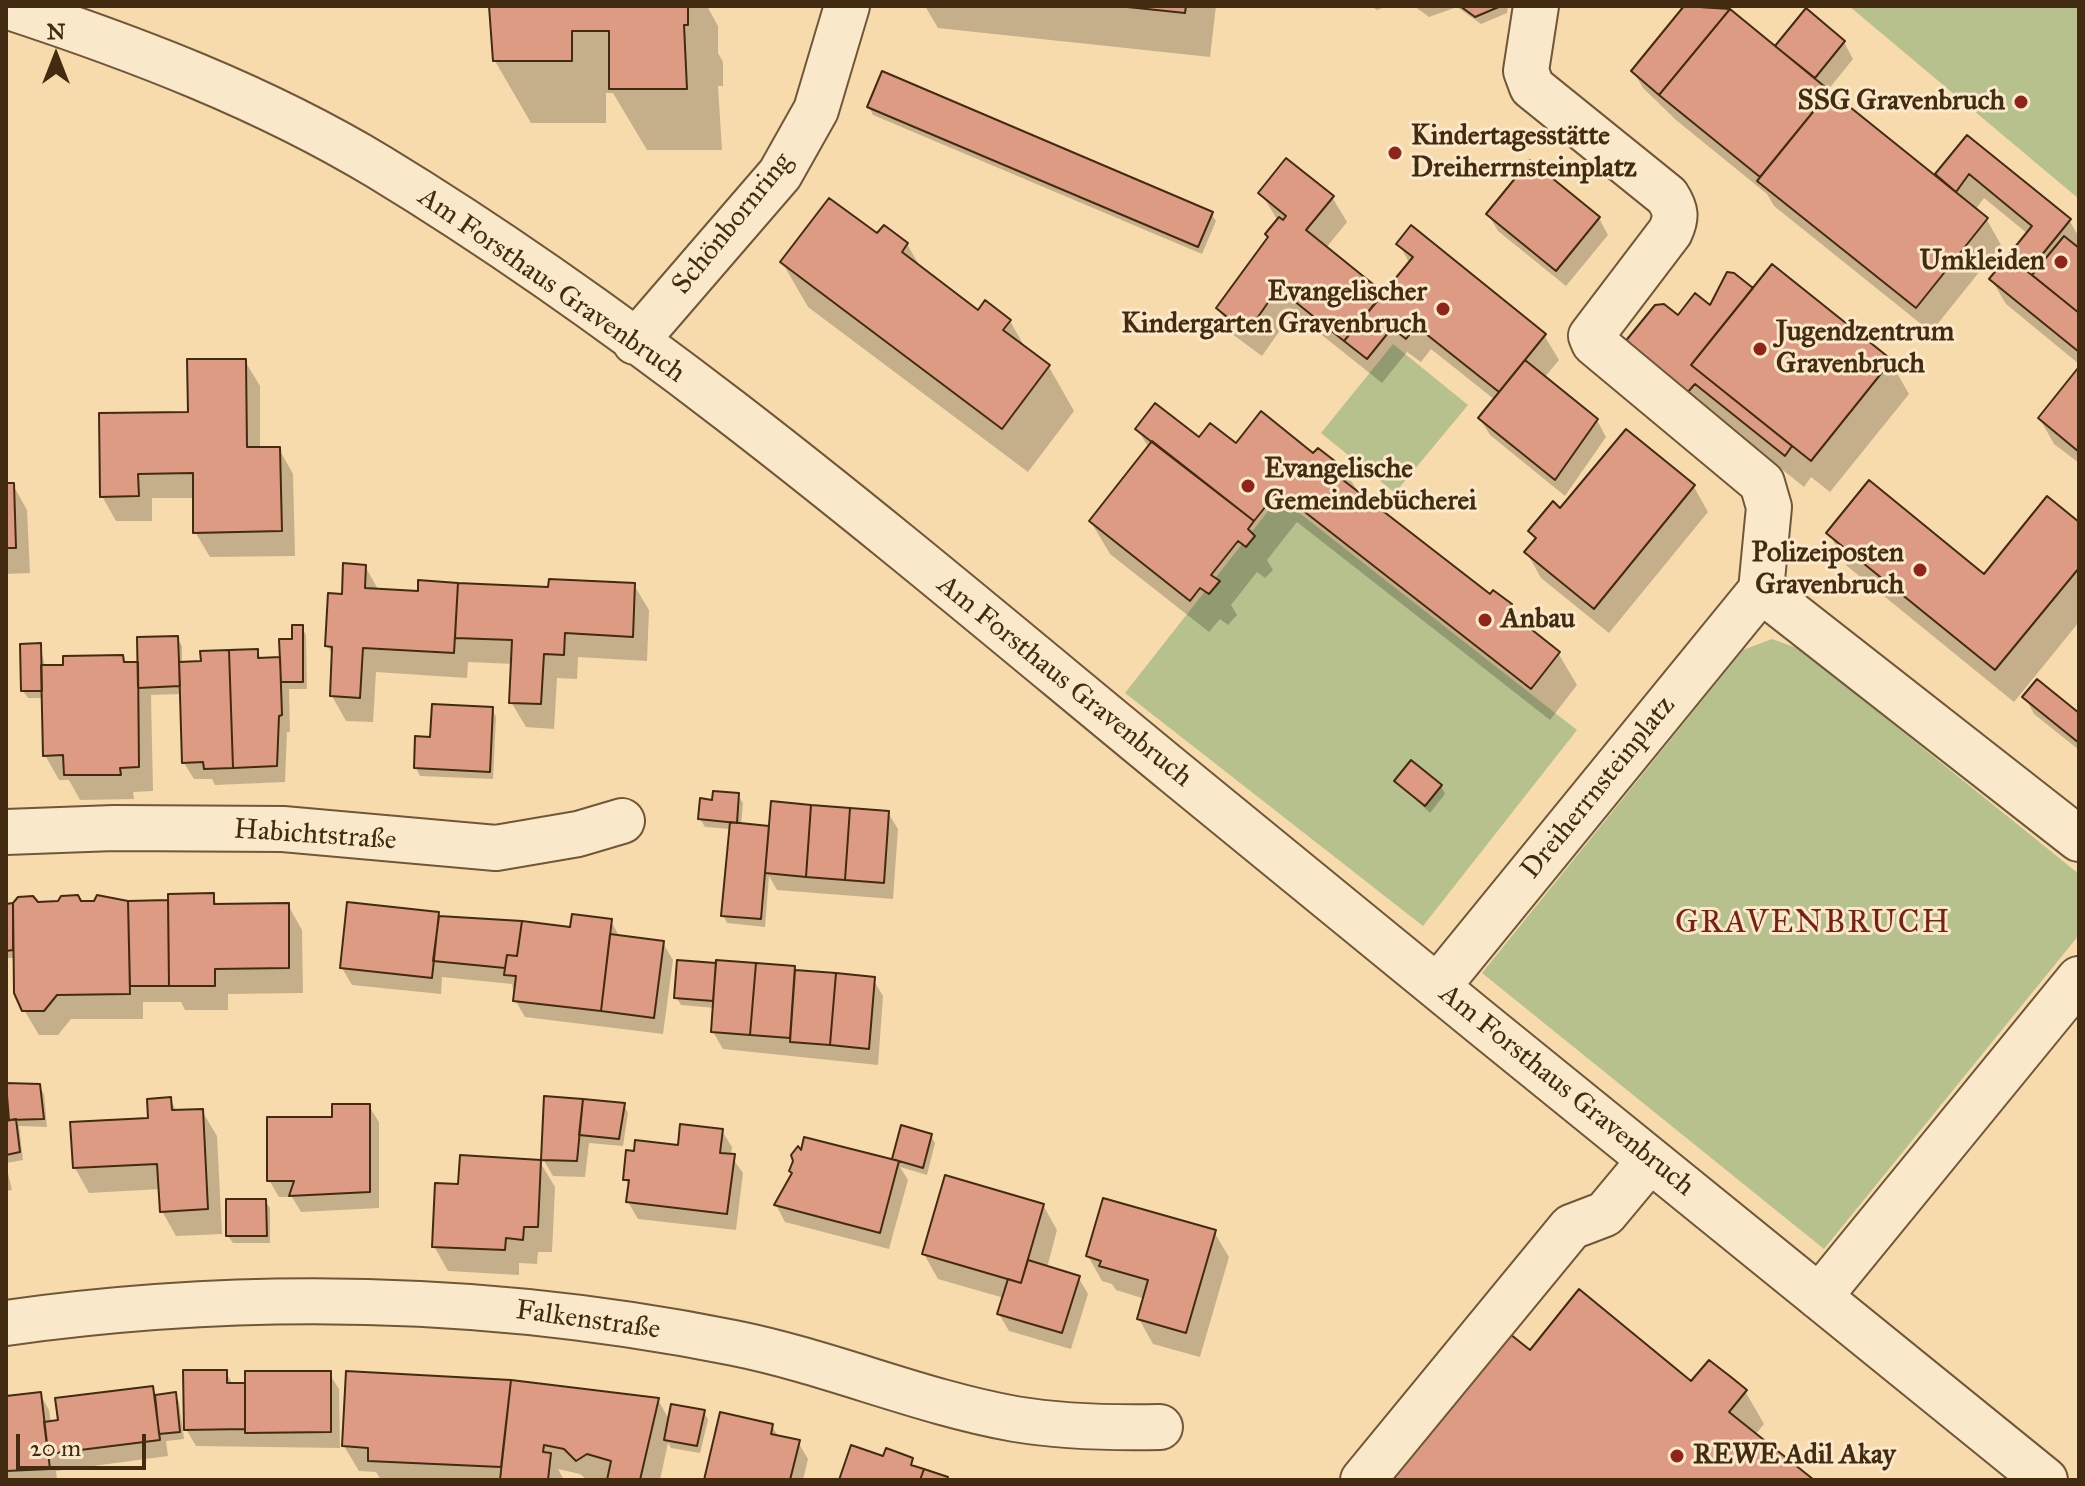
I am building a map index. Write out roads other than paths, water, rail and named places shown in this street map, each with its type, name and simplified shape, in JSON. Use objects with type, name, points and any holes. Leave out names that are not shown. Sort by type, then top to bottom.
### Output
[{"type":"street","name":"Am Forsthaus Gravenbruch","points":[[6,6],[99,37],[227,90],[374,164],[481,233],[635,342],[853,508],[2045,1480]]},
{"type":"street","name":"Schönbornring","points":[[635,342],[780,174],[816,110],[847,6]]},
{"type":"street","points":[[1536,6],[1526,71],[1532,87],[1667,196],[1676,218],[1670,232],[1591,336],[1594,343],[1762,483],[1768,494],[1769,507],[1761,590],[2079,839]]},
{"type":"street","name":"Dreiherrnsteinplatz","points":[[1438,986],[1761,590]]},
{"type":"street","name":"Habichtstraße","points":[[6,832],[114,828],[283,829],[496,848],[578,834],[622,821]]},
{"type":"street","points":[[1819,1297],[2079,979]]},
{"type":"street","points":[[1363,1480],[1571,1227],[1605,1214],[1650,1160]]},
{"type":"street","name":"Falkenstraße","points":[[6,1323],[86,1312],[252,1300],[354,1301],[547,1312],[736,1343],[1012,1418],[1061,1425],[1160,1427]]},
{"type":"place","name":"SSG Gravenbruch","points":[[2021,102]]},
{"type":"place","name":"Kindertagesstätte Dreiherrnsteinplatz","points":[[1395,153]]},
{"type":"place","name":"Umkleiden","points":[[2061,262]]},
{"type":"place","name":"Evangelischer Kindergarten Gravenbruch","points":[[1443,309]]},
{"type":"place","name":"Jugendzentrum Gravenbruch","points":[[1760,349]]},
{"type":"place","name":"Evangelische Gemeindebücherei","points":[[1248,486]]},
{"type":"place","name":"Polizeiposten Gravenbruch","points":[[1920,570]]},
{"type":"place","name":"Anbau","points":[[1485,620]]},
{"type":"place","name":"REWE Adil Akay","points":[[1677,1456]]},
{"type":"district","name":"GRAVENBRUCH","points":[[1813,924]]}]
